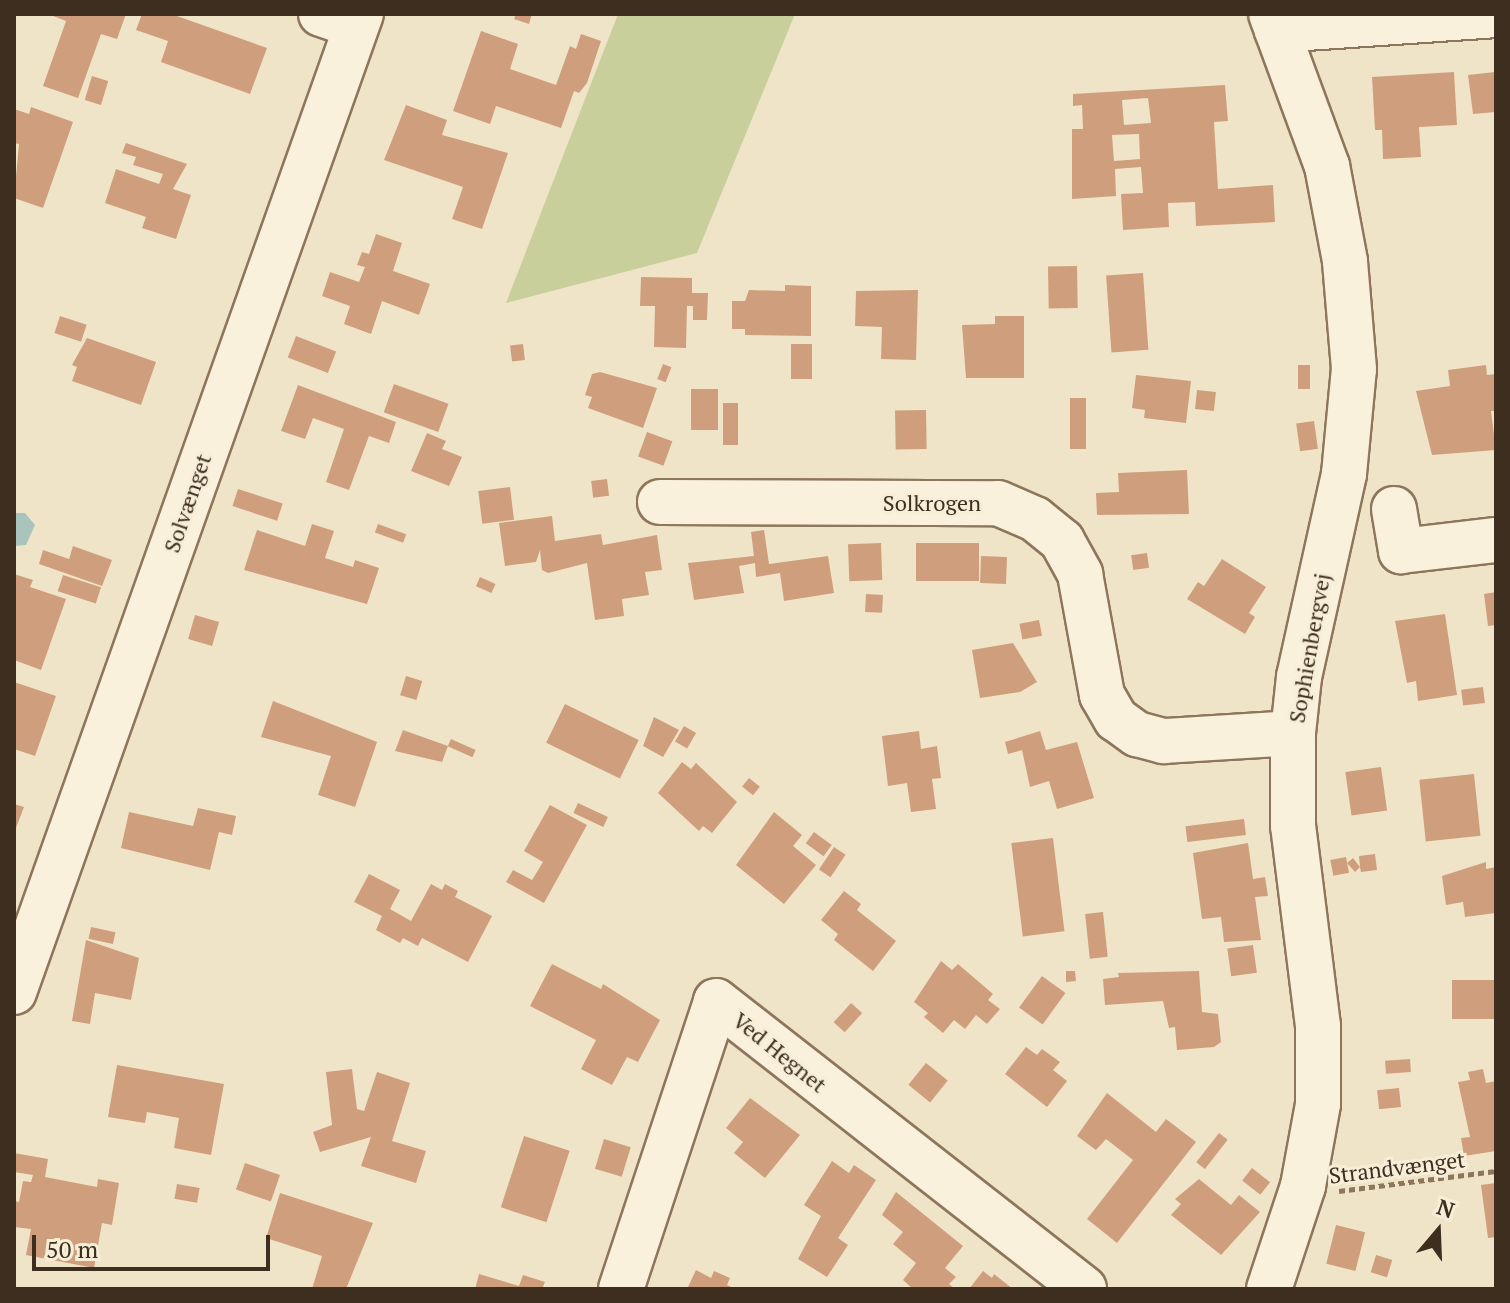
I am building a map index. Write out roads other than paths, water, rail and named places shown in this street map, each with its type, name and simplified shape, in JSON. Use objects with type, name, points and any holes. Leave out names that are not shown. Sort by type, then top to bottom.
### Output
[{"type":"street","points":[[1274,22],[1496,15]]},
{"type":"street","name":"Solvænget","points":[[14,992],[346,18]]},
{"type":"street","name":"Sophienbergvej","points":[[1269,1289],[1302,1190],[1318,1104],[1318,1026],[1293,826],[1293,733],[1299,677],[1344,474],[1354,369],[1345,261],[1327,166],[1274,22]]},
{"type":"street","name":"Solkrogen","points":[[660,502],[998,503],[1035,519],[1062,541],[1080,574],[1102,695],[1116,719],[1137,734],[1164,741],[1293,733]]},
{"type":"street","points":[[1394,509],[1401,551],[1496,540]]},
{"type":"street","name":"Ved Hegnet","points":[[621,1289],[716,1001],[1084,1289]]},
{"type":"water","points":[[14,513],[25,513],[35,525],[26,545],[14,546]]}]
